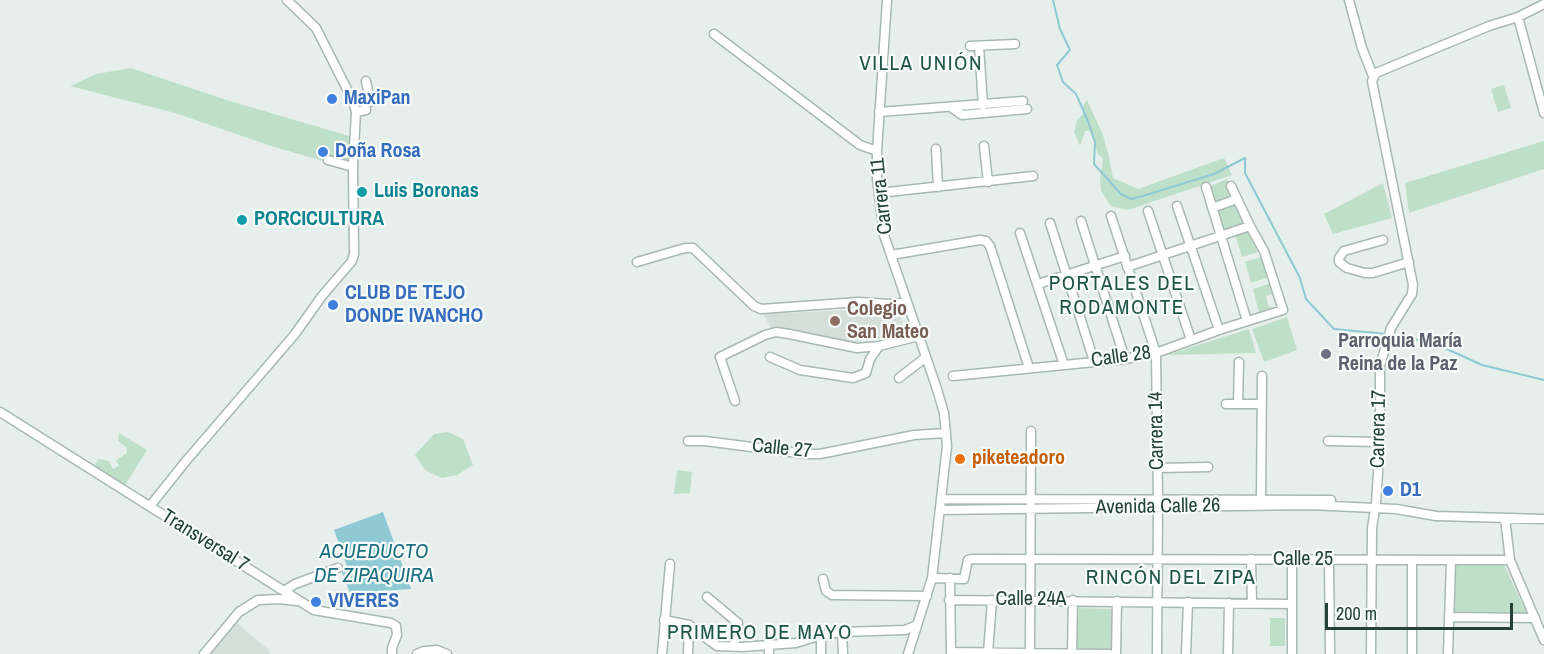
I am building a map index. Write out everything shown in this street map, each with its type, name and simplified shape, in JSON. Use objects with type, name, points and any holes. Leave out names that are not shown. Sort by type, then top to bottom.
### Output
[{"type":"street","points":[[150,506],[295,334],[322,296],[352,261],[354,254],[353,167],[356,112],[353,101],[316,28],[287,0]]},
{"type":"street","name":"Carrera 11","points":[[887,0],[877,151],[884,235],[944,413],[948,446],[932,578],[908,654]]},
{"type":"street","points":[[1349,0],[1362,48],[1375,74],[1489,26],[1518,17],[1544,4]]},
{"type":"street","points":[[1518,17],[1544,113]]},
{"type":"street","points":[[714,34],[860,146],[877,151]]},
{"type":"street","points":[[983,105],[975,46],[1015,44]]},
{"type":"street","name":"Carrera 17","points":[[1371,654],[1371,528],[1380,442],[1380,366],[1390,328],[1412,294],[1413,285],[1372,81],[1375,74]]},
{"type":"street","points":[[356,112],[366,110],[365,103],[370,102],[366,81]]},
{"type":"street","points":[[879,112],[983,105],[1025,105],[962,115],[952,108]]},
{"type":"street","points":[[984,146],[988,182]]},
{"type":"street","points":[[936,149],[938,187]]},
{"type":"street","points":[[328,160],[353,167]]},
{"type":"street","points":[[879,193],[1033,176]]},
{"type":"street","points":[[1128,267],[1250,226],[1231,186]]},
{"type":"street","points":[[1206,187],[1247,321]]},
{"type":"street","points":[[1212,208],[1237,199]]},
{"type":"street","points":[[1177,206],[1220,330]]},
{"type":"street","points":[[1148,211],[1191,340]]},
{"type":"street","name":"Carrera 14","points":[[1111,216],[1156,353],[1157,654]]},
{"type":"street","points":[[1080,221],[1125,359]]},
{"type":"street","points":[[1050,223],[1094,361]]},
{"type":"street","name":"Calle 28","points":[[953,376],[1125,359],[1156,353],[1283,310],[1264,251],[1250,226]]},
{"type":"street","points":[[1020,233],[1064,365]]},
{"type":"street","points":[[891,255],[980,240],[986,242],[990,246],[1029,368]]},
{"type":"street","points":[[1383,240],[1344,252],[1339,262],[1347,268],[1373,273],[1409,262]]},
{"type":"street","points":[[637,262],[685,248],[693,248],[754,306],[761,309],[859,302],[889,304],[907,302]]},
{"type":"street","points":[[1038,284],[1125,256]]},
{"type":"street","points":[[735,401],[720,357],[765,335],[776,332],[857,348],[879,346],[919,336]]},
{"type":"street","points":[[770,357],[800,370],[853,378],[866,373],[870,359],[879,346]]},
{"type":"street","points":[[899,378],[927,357]]},
{"type":"street","points":[[1239,362],[1239,404]]},
{"type":"street","points":[[1261,499],[1262,376]]},
{"type":"street","points":[[1226,404],[1261,404]]},
{"type":"street","name":"Transversal 7","points":[[0,412],[314,610],[345,614],[396,626],[397,634],[392,654]]},
{"type":"street","points":[[1030,653],[1031,431]]},
{"type":"street","name":"Calle 27","points":[[688,441],[820,454],[914,435],[946,433]]},
{"type":"street","points":[[1328,441],[1380,442]]},
{"type":"street","points":[[1158,468],[1208,467]]},
{"type":"street","name":"Avenida Calle 26","points":[[942,499],[1030,504]]},
{"type":"street","name":"Avenida Calle 26","points":[[1158,503],[1310,499],[1375,505]]},
{"type":"street","points":[[1375,505],[1395,503],[1426,511],[1544,513]]},
{"type":"street","name":"Avenida Calle 26","points":[[940,510],[1030,504],[1375,505]]},
{"type":"street","points":[[1375,505],[1436,516],[1544,519]]},
{"type":"street","points":[[1505,518],[1510,560],[1544,640]]},
{"type":"street","points":[[1251,559],[1252,603]]},
{"type":"street","name":"Calle 25","points":[[950,578],[964,579],[968,560],[1510,560]]},
{"type":"street","points":[[1292,560],[1292,654]]},
{"type":"street","points":[[1329,560],[1330,654]]},
{"type":"street","points":[[1412,560],[1412,654]]},
{"type":"street","points":[[1448,654],[1450,561]]},
{"type":"street","points":[[662,654],[670,564]]},
{"type":"street","points":[[284,591],[295,584],[338,568]]},
{"type":"street","points":[[932,578],[950,578],[951,653],[1109,654]]},
{"type":"street","points":[[823,579],[826,591],[832,595],[927,596]]},
{"type":"street","points":[[707,597],[737,622],[740,649]]},
{"type":"street","points":[[204,654],[239,612],[258,600],[279,599],[300,602]]},
{"type":"street","name":"Calle 24A","points":[[950,600],[1030,599],[1292,604]]},
{"type":"street","points":[[988,653],[992,600]]},
{"type":"street","points":[[1072,653],[1073,600]]},
{"type":"street","points":[[1116,654],[1117,601]]},
{"type":"street","points":[[1186,654],[1188,602]]},
{"type":"street","points":[[1228,654],[1229,603]]},
{"type":"street","points":[[1449,617],[1535,618]]},
{"type":"street","points":[[664,620],[689,624],[717,650],[796,643],[821,635],[842,632],[905,630],[917,625]]},
{"type":"street","points":[[688,654],[689,624]]},
{"type":"street","points":[[842,632],[843,654]]},
{"type":"street","points":[[821,635],[821,654]]},
{"type":"street","points":[[795,654],[796,643]]},
{"type":"street","points":[[769,644],[769,654]]},
{"type":"street","points":[[417,654],[436,650],[447,654]]},
{"type":"shaded area","name":"Colegio San Mateo","points":[[897,308],[907,335],[847,343],[772,329],[763,314]]},
{"type":"shaded area","points":[[236,622],[271,652],[269,654],[210,654]]},
{"type":"green space","points":[[131,68],[230,101],[349,136],[351,169],[271,146],[175,113],[70,86],[96,74]]},
{"type":"green space","points":[[1504,85],[1511,108],[1498,112],[1491,89]]},
{"type":"green space","points":[[1087,100],[1103,135],[1113,178],[1138,189],[1224,158],[1232,175],[1128,210],[1111,206],[1101,191],[1100,178],[1103,159],[1098,154],[1090,131],[1085,131],[1080,146],[1074,132],[1077,120],[1084,113],[1083,105]]},
{"type":"green space","points":[[1544,141],[1544,169],[1409,213],[1405,183]]},
{"type":"green space","points":[[1227,179],[1236,198],[1214,206],[1208,187]]},
{"type":"green space","points":[[1383,183],[1392,218],[1333,234],[1324,214]]},
{"type":"green space","points":[[1237,201],[1247,223],[1224,230],[1216,209]]},
{"type":"green space","points":[[1246,230],[1258,252],[1242,257],[1235,234]]},
{"type":"green space","points":[[1261,257],[1267,278],[1251,283],[1245,262]]},
{"type":"green space","points":[[1269,284],[1272,294],[1266,296],[1272,310],[1259,313],[1253,289]]},
{"type":"green space","points":[[1287,317],[1297,350],[1264,362],[1252,329]]},
{"type":"green space","points":[[1249,329],[1256,353],[1167,355]]},
{"type":"green space","points":[[448,432],[463,439],[473,465],[457,475],[442,478],[425,470],[415,455],[434,434]]},
{"type":"green space","points":[[119,433],[147,450],[124,487],[94,468],[98,459],[109,461],[113,469],[119,466],[116,460],[127,453],[127,448],[118,441]]},
{"type":"green space","points":[[677,470],[692,472],[690,493],[674,494]]},
{"type":"green space","points":[[1454,562],[1504,565],[1527,614],[1451,614]]},
{"type":"green space","points":[[1079,608],[1111,609],[1113,650],[1076,648]]},
{"type":"green space","points":[[1270,618],[1285,618],[1285,646],[1270,646]]},
{"type":"water","name":"ACUEDUCTO DE ZIPAQUIRA","points":[[383,512],[411,589],[350,593],[341,570],[348,569],[334,530]]},
{"type":"waterway","points":[[1053,0],[1060,29],[1070,50],[1057,65],[1063,82],[1076,94],[1088,121],[1095,142],[1094,164],[1121,194],[1131,199],[1146,195],[1214,174],[1245,158],[1245,173],[1300,278],[1306,299],[1334,329],[1387,334]]},
{"type":"waterway","points":[[1392,335],[1420,340],[1482,365],[1544,380]]},
{"type":"place","name":"MaxiPan","points":[[332,99]]},
{"type":"place","name":"Doña Rosa","points":[[323,152]]},
{"type":"place","name":"Luis Boronas","points":[[362,192]]},
{"type":"place","name":"PORCICULTURA","points":[[242,220]]},
{"type":"place","name":"CLUB DE TEJO DONDE IVANCHO","points":[[333,305]]},
{"type":"place","name":"Colegio San Mateo","points":[[835,321]]},
{"type":"place","name":"Parroquia María Reina de la Paz","points":[[1326,354]]},
{"type":"place","name":"piketeadoro","points":[[960,459]]},
{"type":"place","name":"D1","points":[[1388,491]]},
{"type":"place","name":"VIVERES","points":[[316,602]]},
{"type":"district","name":"VILLA UNIÓN","points":[[921,64]]},
{"type":"district","name":"PORTALES DEL RODAMONTE","points":[[1122,296]]},
{"type":"district","name":"RINCÓN DEL ZIPA","points":[[1171,578]]},
{"type":"district","name":"PRIMERO DE MAYO","points":[[760,633]]}]
